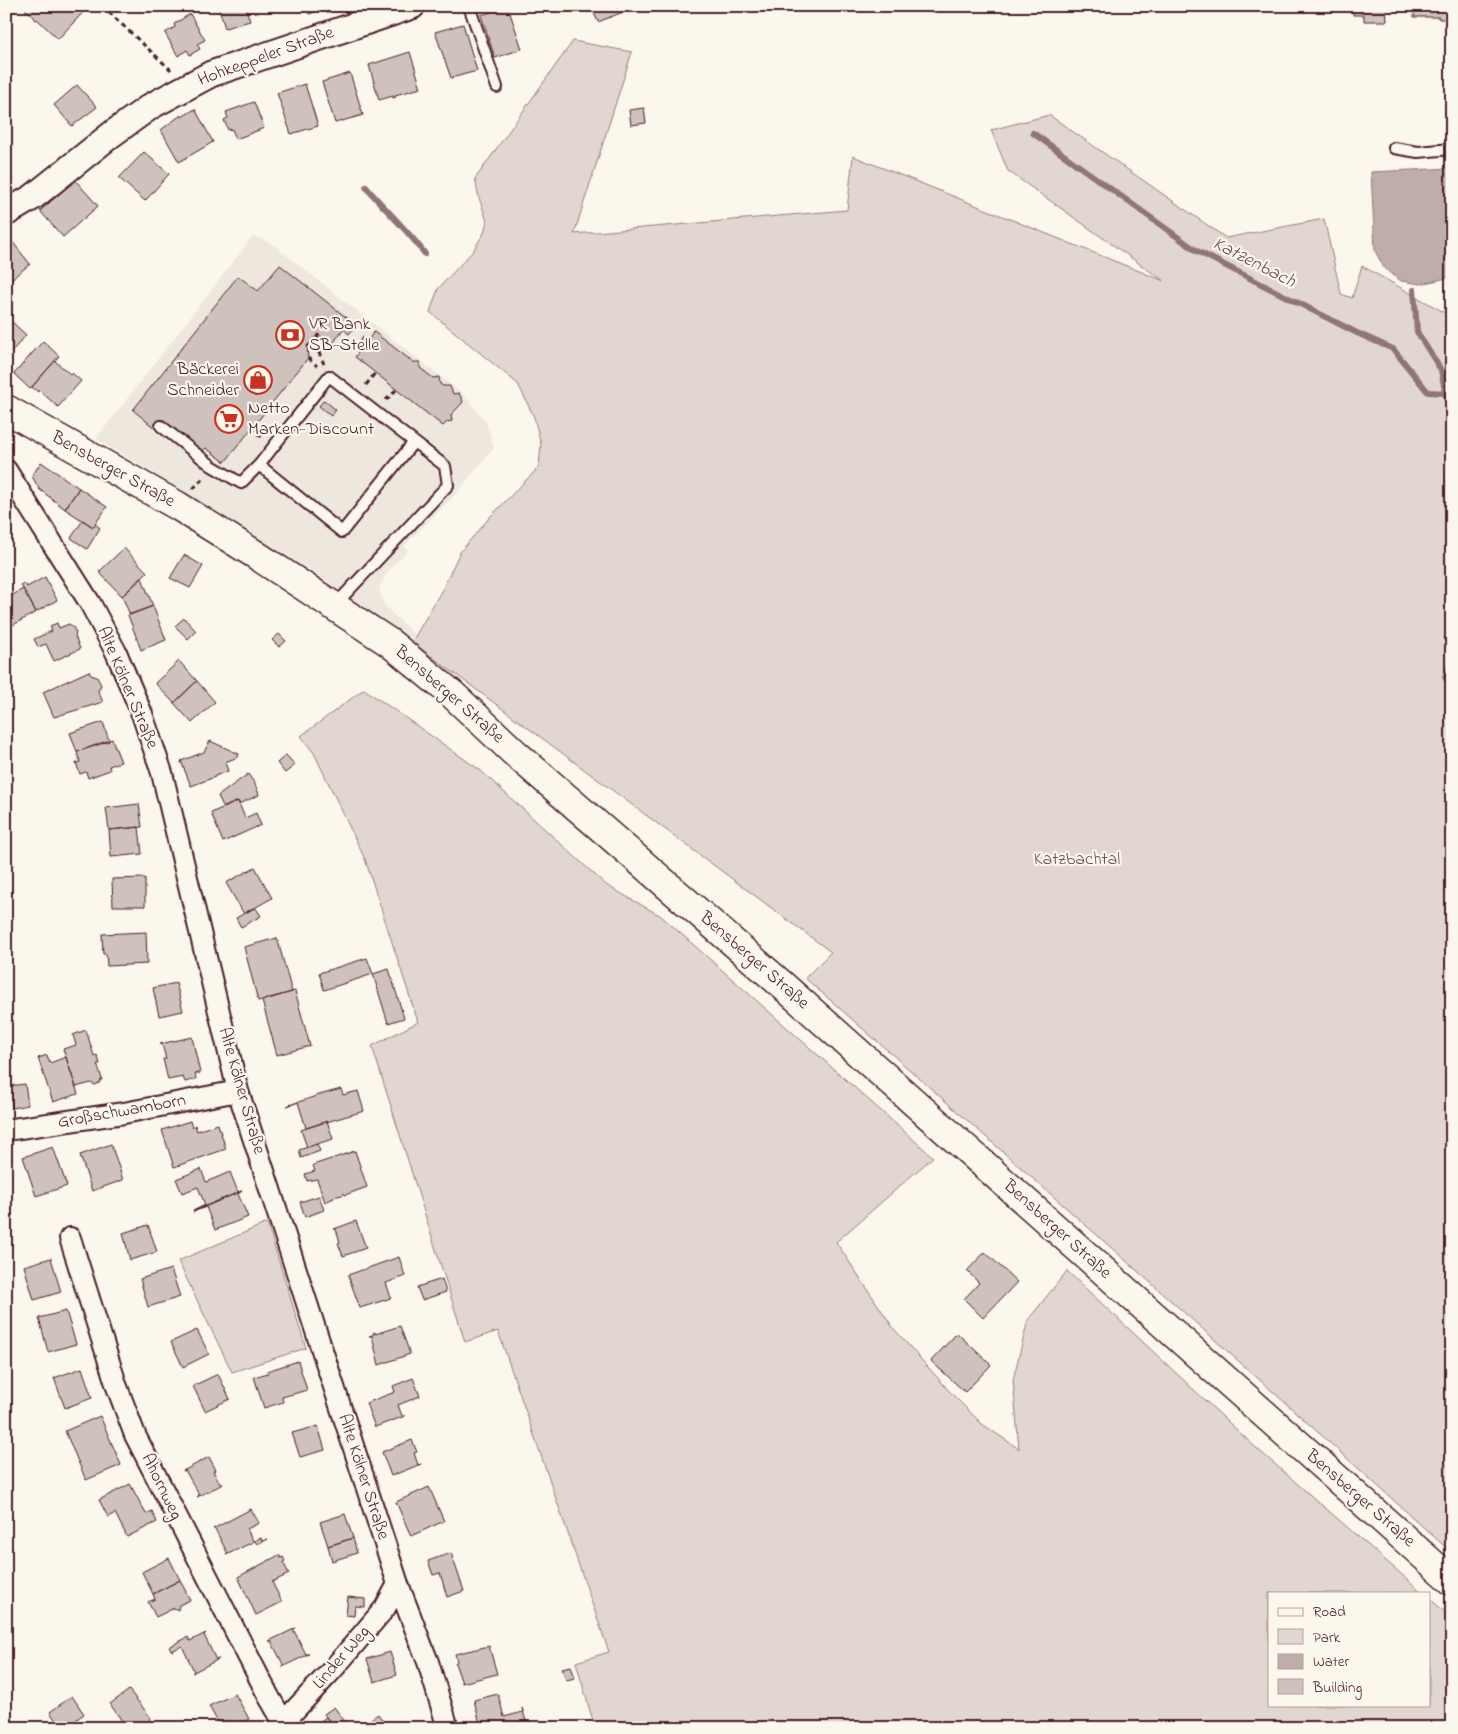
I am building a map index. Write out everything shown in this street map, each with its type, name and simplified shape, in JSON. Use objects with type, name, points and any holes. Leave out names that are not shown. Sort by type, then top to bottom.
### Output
[{"type":"main road","name":"Bensberger Straße","points":[[6,409],[178,506],[390,643],[452,694],[517,755],[787,989],[1452,1581]]},
{"type":"street","name":"Hohkeppeler Straße","points":[[6,213],[33,197],[112,134],[151,106],[211,74],[412,6]]},
{"type":"street","name":"Alte Kölner Straße","points":[[6,470],[90,603],[116,652],[142,714],[162,774],[238,1091],[398,1584],[428,1662],[448,1728]]},
{"type":"street","name":"Großschwamborn","points":[[6,1130],[124,1113],[238,1091]]},
{"type":"street","name":"Ahornweg","points":[[70,1238],[117,1387],[135,1435],[281,1725]]},
{"type":"street","name":"Linder Weg","points":[[281,1725],[333,1669],[385,1608],[398,1584]]},
{"type":"lane","points":[[469,6],[496,87]]},
{"type":"lane","points":[[1394,148],[1418,152],[1452,150]]},
{"type":"lane","points":[[161,426],[212,466],[241,483],[258,466],[329,376],[445,466],[448,485],[334,606]]},
{"type":"lane","points":[[258,466],[342,532],[413,443]]},
{"type":"path","points":[[102,6],[170,69]]},
{"type":"path","points":[[318,334],[317,348],[329,376]]},
{"type":"path","points":[[307,346],[317,348],[327,341]]},
{"type":"path","points":[[191,491],[204,477]]},
{"type":"shaded area","points":[[253,236],[272,244],[465,396],[486,422],[494,448],[456,494],[404,546],[408,551],[387,572],[379,589],[383,604],[415,635],[411,641],[312,571],[96,439]]},
{"type":"green space","name":"Katzbachtal","points":[[573,41],[632,52],[574,234],[847,210],[853,156],[1164,281],[1008,171],[991,130],[1049,115],[1226,238],[1324,219],[1341,294],[1352,298],[1362,266],[1449,315],[1452,313],[1452,1553],[1130,1264],[805,978],[831,952],[412,642],[443,588],[460,552],[490,517],[539,467],[541,444],[534,417],[518,384],[430,312],[438,289],[473,251],[484,233],[487,221],[475,179]]},
{"type":"green space","points":[[364,689],[480,770],[606,885],[661,916],[933,1157],[836,1242],[894,1329],[951,1393],[982,1424],[1019,1449],[1013,1380],[1028,1320],[1067,1271],[1255,1447],[1422,1592],[1268,1592],[1268,1706],[1430,1706],[1430,1599],[1452,1618],[1452,1728],[595,1728],[576,1662],[609,1652],[498,1331],[465,1342],[372,1046],[418,1022],[365,859],[314,753],[301,736]]},
{"type":"green space","points":[[267,1223],[306,1348],[232,1372],[178,1261]]},
{"type":"water","points":[[1452,168],[1452,273],[1447,278],[1421,284],[1401,281],[1384,268],[1375,251],[1371,172]]},
{"type":"building","points":[[23,6],[89,6],[58,39],[37,19],[34,19]]},
{"type":"building","points":[[218,6],[245,6],[250,21],[225,28]]},
{"type":"building","points":[[306,6],[329,6],[329,7],[309,14]]},
{"type":"building","points":[[591,6],[621,6],[623,12],[598,22]]},
{"type":"building","points":[[1353,6],[1386,6],[1387,21],[1364,21],[1364,15],[1353,15]]},
{"type":"building","points":[[1414,6],[1449,6],[1449,19],[1414,17]]},
{"type":"building","points":[[508,7],[522,49],[495,58],[481,15]]},
{"type":"building","points":[[190,14],[205,40],[197,44],[200,49],[190,55],[187,50],[178,56],[165,33],[175,27],[174,24]]},
{"type":"building","points":[[463,24],[477,71],[451,78],[435,32]]},
{"type":"building","points":[[410,52],[421,88],[395,95],[396,97],[393,98],[393,96],[379,100],[369,65]]},
{"type":"building","points":[[350,73],[363,115],[335,123],[322,82]]},
{"type":"building","points":[[305,84],[318,126],[291,134],[277,93]]},
{"type":"building","points":[[77,85],[97,107],[72,126],[54,105]]},
{"type":"building","points":[[254,102],[264,128],[236,139],[232,129],[228,130],[224,120],[228,118],[226,112]]},
{"type":"building","points":[[644,108],[646,123],[631,125],[629,110]]},
{"type":"building","points":[[195,109],[213,142],[179,162],[161,130],[181,115],[182,117]]},
{"type":"building","points":[[144,152],[169,174],[145,201],[119,178]]},
{"type":"building","points":[[75,180],[98,206],[63,237],[40,211]]},
{"type":"building","points":[[11,240],[30,264],[9,281],[6,277],[6,244]]},
{"type":"building","points":[[280,265],[356,325],[349,334],[343,329],[332,345],[318,334],[307,346],[308,358],[225,462],[206,448],[202,452],[164,420],[157,430],[133,410],[238,276],[258,291]]},
{"type":"building","points":[[10,320],[26,335],[6,358],[6,323]]},
{"type":"building","points":[[374,332],[413,362],[420,362],[420,368],[433,378],[439,377],[440,384],[450,386],[453,394],[459,393],[463,402],[451,415],[452,421],[447,422],[443,426],[355,357],[362,347],[359,343],[363,337],[367,341]]},
{"type":"building","points":[[43,341],[59,356],[30,389],[14,374]]},
{"type":"building","points":[[55,361],[81,381],[58,407],[39,390],[38,392],[32,387]]},
{"type":"building","points":[[324,400],[336,410],[331,416],[319,406]]},
{"type":"building","points":[[41,462],[79,488],[65,509],[39,489],[32,476]]},
{"type":"building","points":[[79,488],[107,507],[93,527],[65,509]]},
{"type":"building","points":[[83,520],[93,527],[95,524],[100,528],[87,549],[71,538]]},
{"type":"building","points":[[124,548],[147,572],[122,596],[99,572]]},
{"type":"building","points":[[184,555],[203,566],[190,588],[170,578]]},
{"type":"building","points":[[45,577],[57,600],[36,612],[21,585],[25,583],[27,587]]},
{"type":"building","points":[[142,578],[153,606],[130,615],[122,596]]},
{"type":"building","points":[[23,589],[36,612],[13,625],[12,623],[8,625],[6,623],[6,599]]},
{"type":"building","points":[[153,606],[166,640],[141,650],[128,615]]},
{"type":"building","points":[[184,618],[196,631],[188,639],[175,626]]},
{"type":"building","points":[[57,623],[59,628],[69,624],[73,627],[80,649],[54,661],[46,644],[38,647],[34,639],[52,631],[50,626]]},
{"type":"building","points":[[279,634],[286,641],[279,647],[272,640]]},
{"type":"building","points":[[179,661],[197,681],[174,703],[155,683]]},
{"type":"building","points":[[89,671],[91,675],[97,677],[101,685],[98,691],[103,702],[54,717],[43,692]]},
{"type":"building","points":[[197,681],[215,702],[192,723],[174,703]]},
{"type":"building","points":[[103,722],[109,741],[77,752],[70,733]]},
{"type":"building","points":[[112,739],[121,762],[109,766],[110,770],[88,778],[86,772],[80,774],[76,763],[80,762],[77,752]]},
{"type":"building","points":[[210,741],[239,754],[238,757],[225,762],[228,771],[191,786],[181,761],[204,752]]},
{"type":"building","points":[[286,755],[295,765],[285,773],[277,763]]},
{"type":"building","points":[[248,774],[255,784],[259,795],[239,804],[238,801],[224,808],[218,796]]},
{"type":"building","points":[[238,801],[245,818],[256,813],[261,825],[223,842],[211,813]]},
{"type":"building","points":[[139,804],[142,827],[109,830],[106,808]]},
{"type":"building","points":[[139,827],[142,854],[111,857],[109,830]]},
{"type":"building","points":[[255,867],[272,898],[244,914],[226,883]]},
{"type":"building","points":[[145,878],[145,906],[113,906],[112,879]]},
{"type":"building","points":[[255,907],[261,916],[241,927],[236,918]]},
{"type":"building","points":[[146,932],[147,964],[107,966],[106,954],[103,954],[102,934]]},
{"type":"building","points":[[277,938],[292,992],[258,1001],[244,947]]},
{"type":"building","points":[[367,958],[373,974],[324,990],[319,973]]},
{"type":"building","points":[[389,969],[404,1018],[388,1023],[373,974]]},
{"type":"building","points":[[176,983],[183,1011],[159,1016],[153,988]]},
{"type":"building","points":[[295,991],[310,1046],[277,1055],[262,1001]]},
{"type":"building","points":[[86,1030],[94,1056],[97,1055],[100,1064],[97,1064],[102,1079],[95,1085],[91,1083],[76,1087],[63,1049],[76,1045],[73,1035]]},
{"type":"building","points":[[192,1037],[200,1073],[195,1074],[196,1079],[185,1082],[183,1077],[168,1080],[163,1059],[166,1059],[162,1044],[160,1044]]},
{"type":"building","points":[[47,1055],[50,1063],[66,1057],[78,1094],[53,1102],[38,1058]]},
{"type":"building","points":[[25,1084],[28,1105],[12,1108],[9,1086]]},
{"type":"building","points":[[341,1089],[343,1095],[358,1091],[364,1111],[306,1128],[298,1102]]},
{"type":"building","points":[[190,1121],[192,1127],[195,1125],[197,1131],[218,1124],[226,1149],[174,1167],[162,1130]]},
{"type":"building","points":[[327,1121],[333,1139],[307,1147],[301,1130]]},
{"type":"building","points":[[111,1144],[123,1180],[92,1191],[80,1155]]},
{"type":"building","points":[[317,1144],[320,1151],[301,1158],[299,1150]]},
{"type":"building","points":[[53,1147],[67,1186],[36,1196],[23,1157]]},
{"type":"building","points":[[355,1151],[367,1187],[345,1195],[344,1193],[325,1202],[317,1179],[307,1181],[305,1174],[315,1171],[313,1165]]},
{"type":"building","points":[[201,1169],[206,1182],[230,1172],[238,1192],[242,1191],[193,1211],[205,1205],[198,1187],[182,1193],[176,1179]]},
{"type":"building","points":[[242,1191],[238,1194],[248,1217],[215,1230],[206,1207],[193,1212]]},
{"type":"building","points":[[319,1196],[324,1210],[305,1217],[300,1202]]},
{"type":"building","points":[[356,1221],[366,1248],[343,1256],[338,1243],[340,1242],[336,1229],[334,1229]]},
{"type":"building","points":[[148,1225],[157,1252],[130,1260],[123,1233]]},
{"type":"building","points":[[985,1252],[1017,1282],[983,1318],[964,1299],[979,1283],[967,1271]]},
{"type":"building","points":[[399,1257],[405,1276],[386,1283],[391,1298],[360,1308],[348,1275]]},
{"type":"building","points":[[51,1258],[61,1292],[34,1300],[24,1266]]},
{"type":"building","points":[[171,1269],[180,1297],[148,1307],[140,1279]]},
{"type":"building","points":[[442,1279],[446,1292],[422,1300],[417,1287]]},
{"type":"building","points":[[66,1311],[76,1344],[48,1352],[39,1318]]},
{"type":"building","points":[[400,1326],[410,1354],[379,1365],[372,1336],[369,1336],[375,1332],[375,1334]]},
{"type":"building","points":[[197,1330],[209,1354],[183,1367],[171,1342]]},
{"type":"building","points":[[957,1333],[991,1365],[965,1392],[931,1361]]},
{"type":"building","points":[[298,1361],[307,1390],[282,1397],[283,1402],[264,1408],[254,1377]]},
{"type":"building","points":[[82,1368],[92,1398],[65,1408],[54,1378]]},
{"type":"building","points":[[218,1374],[230,1399],[205,1411],[193,1386]]},
{"type":"building","points":[[413,1378],[420,1396],[398,1405],[402,1416],[405,1416],[375,1427],[366,1403],[395,1392],[393,1386]]},
{"type":"building","points":[[100,1416],[121,1465],[86,1480],[65,1431]]},
{"type":"building","points":[[318,1426],[325,1450],[300,1457],[292,1433]]},
{"type":"building","points":[[412,1440],[417,1452],[414,1453],[418,1465],[421,1464],[391,1476],[382,1452]]},
{"type":"building","points":[[209,1457],[216,1470],[213,1471],[220,1484],[223,1484],[197,1497],[199,1495],[185,1470],[183,1471]]},
{"type":"building","points":[[130,1484],[146,1514],[152,1511],[157,1522],[127,1537],[115,1513],[108,1517],[99,1500]]},
{"type":"building","points":[[429,1487],[444,1521],[411,1536],[396,1502]]},
{"type":"building","points":[[251,1509],[259,1523],[247,1529],[253,1541],[261,1538],[262,1541],[268,1539],[257,1544],[255,1541],[226,1555],[228,1554],[215,1529],[213,1529]]},
{"type":"building","points":[[345,1514],[353,1538],[328,1546],[320,1522]]},
{"type":"building","points":[[353,1538],[357,1553],[332,1561],[328,1546]]},
{"type":"building","points":[[451,1553],[464,1591],[447,1597],[440,1573],[433,1575],[428,1561]]},
{"type":"building","points":[[279,1555],[281,1558],[283,1557],[285,1561],[283,1562],[289,1574],[272,1582],[282,1602],[256,1615],[238,1577]]},
{"type":"building","points":[[169,1558],[180,1580],[153,1594],[142,1572]]},
{"type":"building","points":[[180,1580],[190,1600],[179,1605],[178,1610],[174,1608],[156,1617],[148,1602],[155,1599],[153,1594]]},
{"type":"building","points":[[348,1597],[365,1599],[365,1607],[355,1606],[354,1616],[346,1615]]},
{"type":"building","points":[[293,1629],[306,1654],[309,1654],[282,1667],[284,1666],[271,1641],[269,1641]]},
{"type":"building","points":[[206,1633],[204,1635],[216,1660],[219,1659],[192,1673],[194,1671],[182,1646],[172,1651],[169,1647],[188,1637],[190,1641]]},
{"type":"building","points":[[489,1646],[497,1674],[462,1683],[455,1663],[457,1662],[455,1654]]},
{"type":"building","points":[[390,1652],[397,1675],[374,1682],[367,1659]]},
{"type":"building","points":[[571,1666],[575,1678],[566,1680],[562,1668]]},
{"type":"building","points":[[129,1690],[151,1718],[149,1719],[156,1728],[127,1728],[110,1704]]},
{"type":"building","points":[[235,1694],[249,1719],[231,1728],[221,1728],[209,1706]]},
{"type":"building","points":[[498,1694],[504,1717],[523,1712],[522,1708],[528,1728],[481,1728],[474,1700]]},
{"type":"building","points":[[72,1696],[84,1714],[64,1728],[61,1728],[50,1712]]},
{"type":"building","points":[[334,1707],[346,1723],[338,1728],[334,1728],[324,1714]]},
{"type":"building","points":[[378,1714],[388,1728],[359,1728]]},
{"type":"building","points":[[326,1717],[334,1728],[321,1728],[318,1723]]},
{"type":"waterway","name":"Katzenbach","points":[[1033,133],[1197,251],[1357,333],[1393,349],[1428,392],[1445,393],[1452,415]]},
{"type":"waterway","points":[[366,187],[425,254]]},
{"type":"waterway","points":[[1414,290],[1417,332],[1441,370],[1446,396]]},
{"type":"waterway","name":"Katzenbach","points":[[1452,443],[1452,448]]},
{"type":"waterway","name":"Katzenbach","points":[[1452,661],[1445,677],[1452,685]]},
{"type":"place","name":"VR Bank SB-Stelle","points":[[290,335]]},
{"type":"place","name":"Bäckerei Schneider","points":[[258,380]]},
{"type":"place","name":"Netto Marken-Discount","points":[[229,419]]}]
